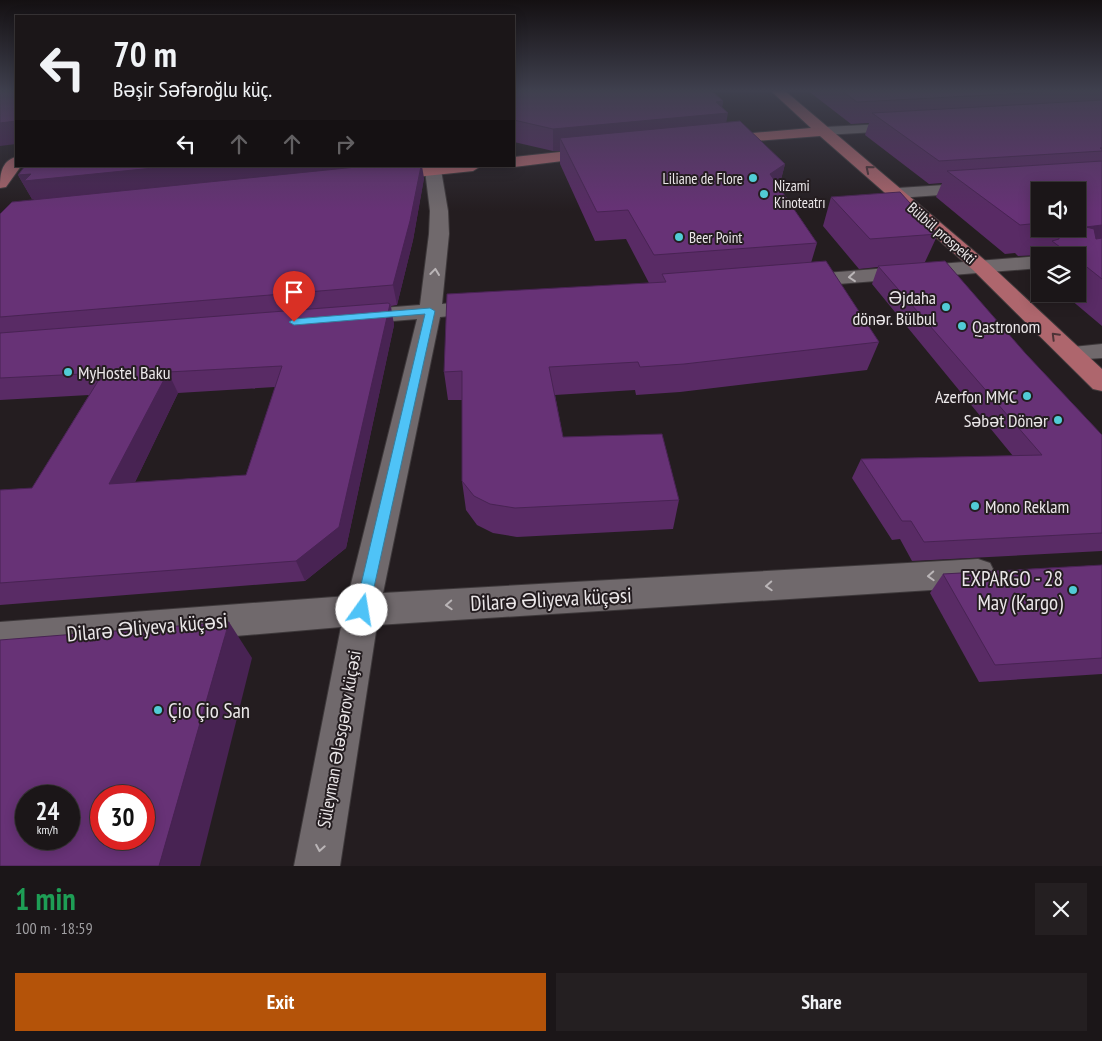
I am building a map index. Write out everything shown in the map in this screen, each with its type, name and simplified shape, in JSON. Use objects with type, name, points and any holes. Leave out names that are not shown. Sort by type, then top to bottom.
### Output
[{"type":"main road","points":[[708,142],[825,131]]},
{"type":"main road","name":"Bülbül prospekti","points":[[825,131],[980,266],[1102,383]]},
{"type":"main road","points":[[515,162],[611,152]]},
{"type":"main road","points":[[0,183],[15,163]]},
{"type":"main road","points":[[374,177],[463,167]]},
{"type":"street","points":[[825,131],[835,130]]},
{"type":"street","name":"Süleyman Ələsgərov küçəsi","points":[[317,866],[362,610],[430,311],[439,226],[439,211],[433,170]]},
{"type":"street","points":[[898,193],[993,187]]},
{"type":"street","points":[[776,283],[1031,263]]},
{"type":"street","points":[[333,319],[500,305]]},
{"type":"street","points":[[1072,353],[1102,352]]},
{"type":"street","name":"Dilarə Əliyeva küçəsi","points":[[0,639],[362,610],[1013,571]]},
{"type":"building","points":[[640,130],[750,130],[785,164],[770,174],[817,243],[654,255],[628,210],[597,212],[560,138]]},
{"type":"building","points":[[896,130],[1102,130],[1102,148],[1100,148],[1102,151],[939,161]]},
{"type":"building","points":[[1102,161],[1102,225],[1086,227],[1086,182],[1031,182],[1031,225],[1020,225],[947,171]]},
{"type":"building","points":[[24,167],[163,167],[24,181],[31,174],[18,175]]},
{"type":"building","points":[[356,167],[421,167],[410,221],[393,285],[0,317],[0,214],[12,202]]},
{"type":"building","points":[[900,192],[938,234],[870,239],[831,197]]},
{"type":"building","points":[[1086,227],[1094,229],[1096,239],[1102,238],[1102,279],[1086,266],[1086,247],[1060,247],[1052,241],[1059,239],[1059,237],[1086,237]]},
{"type":"building","points":[[826,261],[879,342],[684,364],[640,367],[638,362],[549,367],[563,437],[662,434],[679,500],[515,508],[490,504],[474,496],[462,481],[462,371],[444,372],[447,294],[666,282],[662,274]]},
{"type":"building","points":[[945,261],[1026,354],[1102,435],[1102,533],[924,542],[911,521],[902,521],[861,459],[1042,455],[878,266]]},
{"type":"building","points":[[390,304],[339,527],[296,561],[0,583],[0,490],[32,488],[103,373],[0,378],[0,333]],"holes":[[[282,366],[246,475],[109,484],[168,372]]]},
{"type":"building","points":[[1102,565],[1102,658],[995,665],[943,574]]},
{"type":"building","points":[[229,622],[159,866],[0,866],[0,640]]},
{"type":"place","name":"Liliane de Flore","points":[[753,178]]},
{"type":"place","name":"Nizami Kinoteatrı","points":[[764,194]]},
{"type":"place","name":"Beer Point","points":[[679,237]]},
{"type":"place","name":"Əjdaha dönər. Bülbul","points":[[946,307]]},
{"type":"place","name":"Qastronom","points":[[962,326]]},
{"type":"place","name":"MyHostel Baku","points":[[68,372]]},
{"type":"place","name":"Azerfon MMC","points":[[1027,396]]},
{"type":"place","name":"Səbət Dönər","points":[[1058,420]]},
{"type":"place","name":"Mono Reklam","points":[[975,506]]},
{"type":"place","name":"EXPARGO - 28 May (Kargo)","points":[[1073,590]]},
{"type":"place","name":"Çio Çio San","points":[[158,710]]},
{"type":"route","points":[[294,322],[430,311],[362,610]]}]
